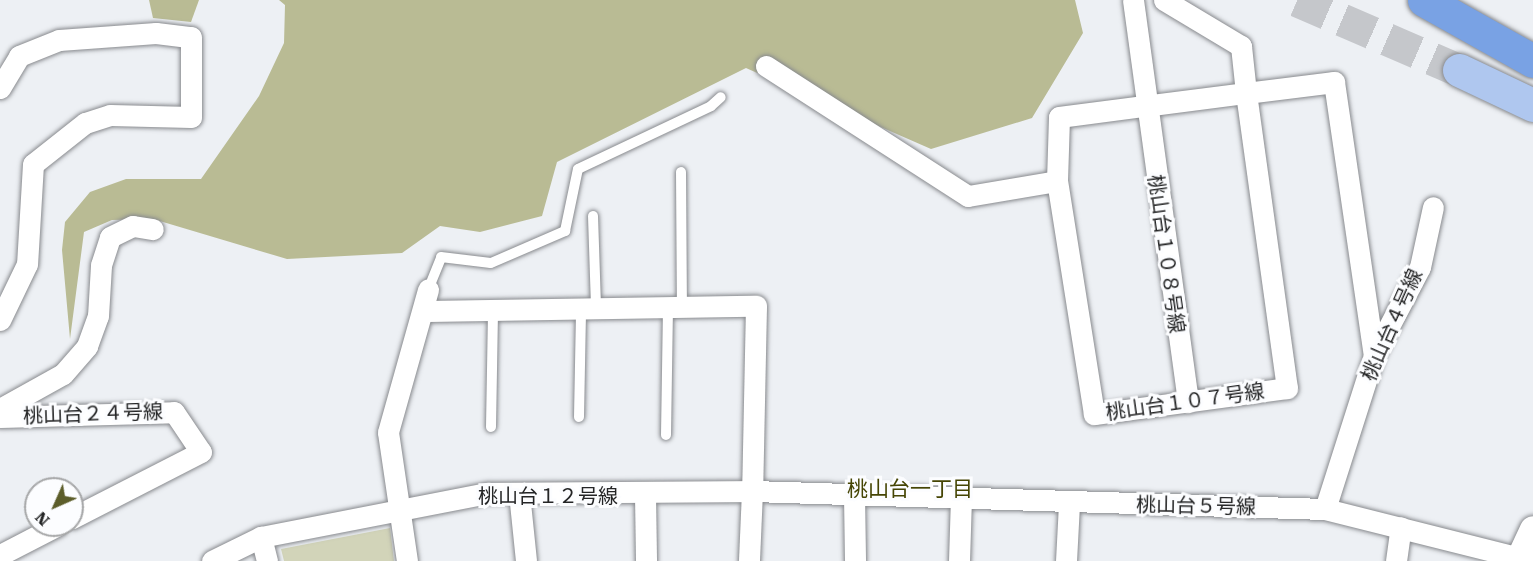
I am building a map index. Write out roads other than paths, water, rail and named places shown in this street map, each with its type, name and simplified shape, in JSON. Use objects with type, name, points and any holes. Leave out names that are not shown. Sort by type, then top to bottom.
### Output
[{"type":"highway","points":[[1424,0],[1533,61]]},
{"type":"highway","points":[[1460,0],[1533,36]]},
{"type":"main road","points":[[1459,70],[1533,105]]},
{"type":"street","name":"桃山台１０８号線","points":[[1133,0],[1144,106],[1188,402]]},
{"type":"street","points":[[1164,0],[1241,46],[1246,93]]},
{"type":"street","points":[[0,88],[19,56],[59,40],[156,33],[191,37],[191,117],[110,114],[85,123],[33,164],[27,264],[0,320]]},
{"type":"street","points":[[766,66],[968,196],[1058,182]]},
{"type":"street","name":"桃山台１０７号線","points":[[1246,93],[1287,388],[1094,414],[1058,182],[1059,117],[1246,93],[1334,82],[1374,355]]},
{"type":"street","name":"桃山台４号線","points":[[1325,509],[1374,355],[1420,267],[1432,207]]},
{"type":"street","points":[[0,409],[63,374],[87,346],[98,316],[101,265],[110,237],[133,226],[153,229]]},
{"type":"street","points":[[407,561],[388,432],[428,290]]},
{"type":"street","points":[[423,311],[756,306],[752,491],[748,561]]},
{"type":"street","name":"桃山台２４号線","points":[[0,417],[174,412],[201,452],[84,512]]},
{"type":"street","name":"桃山台１２号線","points":[[212,561],[261,537],[400,508],[488,493],[645,495],[752,491],[854,495]]},
{"type":"street","points":[[519,493],[526,561]]},
{"type":"street","points":[[645,495],[646,561]]},
{"type":"street","points":[[854,495],[855,561]]},
{"type":"street","name":"桃山台５号線","points":[[854,495],[1069,504],[1325,509],[1524,560]]},
{"type":"street","points":[[959,561],[961,500]]},
{"type":"street","points":[[1066,561],[1069,504]]},
{"type":"street","points":[[1396,561],[1401,527]]},
{"type":"street","points":[[1524,560],[1533,529]]},
{"type":"street","points":[[0,555],[35,537]]},
{"type":"street","points":[[261,537],[267,561]]},
{"type":"lane","points":[[428,290],[441,257],[491,263],[565,231],[578,169],[711,106],[721,97]]},
{"type":"lane","points":[[666,435],[681,172]]},
{"type":"lane","points":[[579,417],[589,308],[593,216]]},
{"type":"lane","points":[[491,427],[493,310]]},
{"type":"tunnel","points":[[1297,0],[1459,70]]},
{"type":"district","name":"桃山台一丁目","points":[[910,489]]}]
